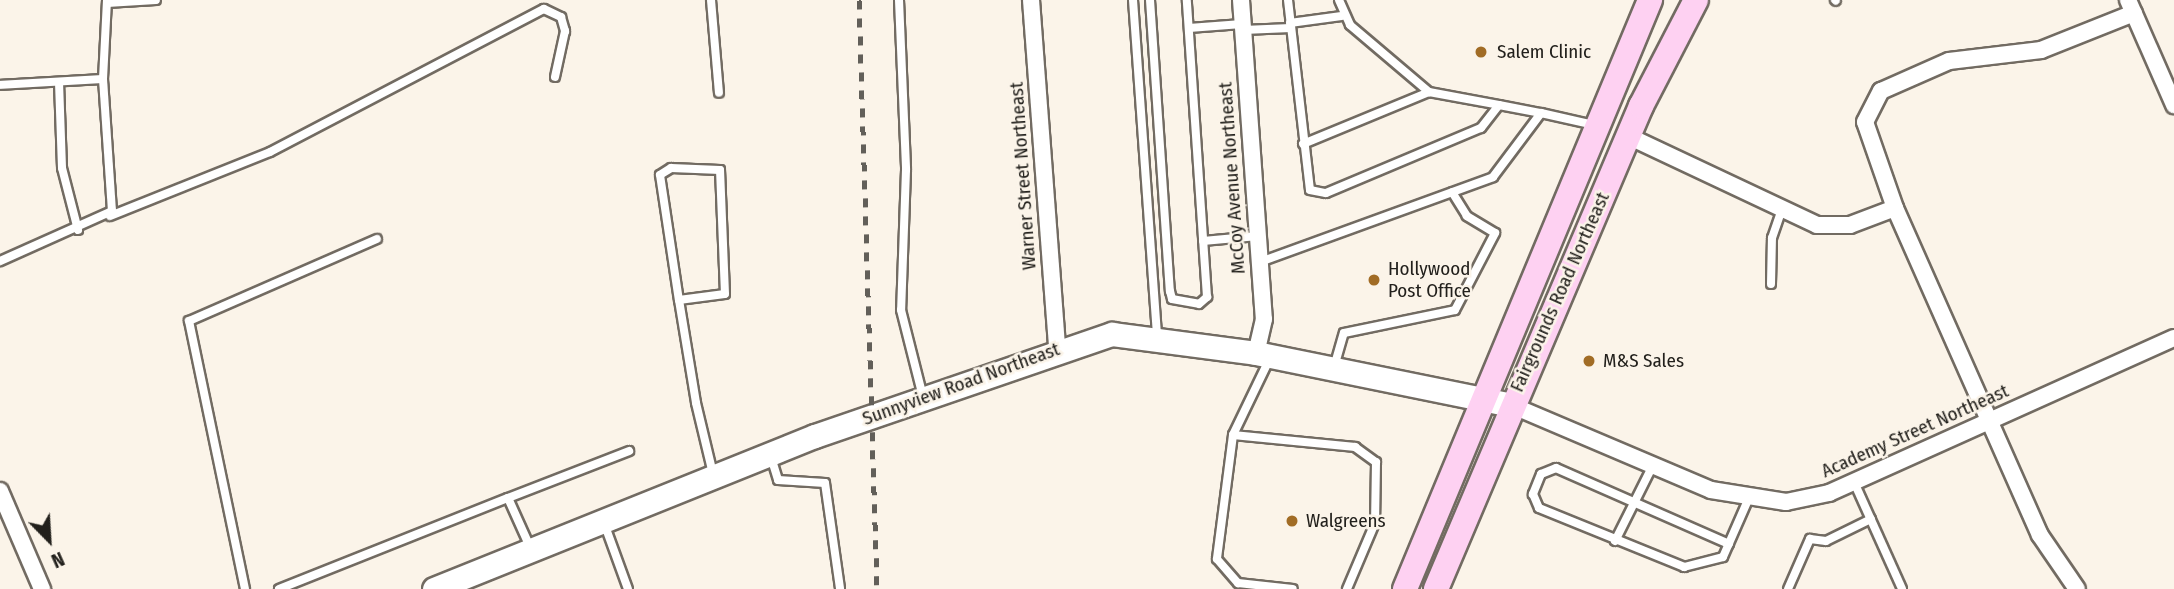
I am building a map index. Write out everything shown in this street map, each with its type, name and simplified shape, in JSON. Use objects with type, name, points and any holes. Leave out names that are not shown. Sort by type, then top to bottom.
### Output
[{"type":"main road","name":"Fairgrounds Road Northeast","points":[[1436,589],[1511,405],[1628,136],[1696,0]]},
{"type":"main road","name":"Fairgrounds Road Northeast","points":[[1405,589],[1648,4]]},
{"type":"main road","points":[[1628,136],[1619,123],[1645,55],[1648,4]]},
{"type":"main road","points":[[1581,244],[1582,208],[1604,148],[1597,126]]},
{"type":"main road","name":"Sunnyview Road Northeast","points":[[434,589],[770,454],[924,400],[1057,349],[1112,334],[1157,336],[1264,354],[1483,397],[1511,405]]},
{"type":"street","name":"Warner Street Northeast","points":[[1031,0],[1057,349]]},
{"type":"street","name":"McCoy Avenue Northeast","points":[[1241,0],[1264,320],[1264,354]]},
{"type":"street","points":[[2077,589],[2053,560],[1989,421],[1895,208],[1866,122],[1881,91],[1950,61],[2041,50],[2131,6],[2174,105]]},
{"type":"street","points":[[1628,136],[1782,209],[1830,227],[1895,208]]},
{"type":"street","name":"Academy Street Northeast","points":[[1511,405],[1748,500],[1806,499],[1854,482],[2174,338]]},
{"type":"street","points":[[0,491],[41,589]]},
{"type":"lane","points":[[110,216],[103,79],[107,1],[156,0]]},
{"type":"lane","points":[[711,0],[719,93]]},
{"type":"lane","points":[[899,0],[906,170],[901,310],[924,400]]},
{"type":"lane","points":[[1133,0],[1157,336]]},
{"type":"lane","points":[[1150,0],[1172,299],[1199,304],[1207,297],[1187,0]]},
{"type":"lane","points":[[1288,0],[1310,190],[1326,193],[1481,128],[1499,105]]},
{"type":"lane","points":[[1339,0],[1342,16],[1429,92],[1447,100],[1499,105],[1597,126]]},
{"type":"lane","points":[[0,261],[270,152],[544,9],[561,17],[565,30],[555,77]]},
{"type":"lane","points":[[1189,28],[1290,25],[1342,16]]},
{"type":"lane","points":[[0,85],[103,79]]},
{"type":"lane","points":[[59,82],[62,168],[78,230]]},
{"type":"lane","points":[[1303,144],[1429,92]]},
{"type":"lane","points":[[1260,262],[1493,177],[1510,162],[1531,119],[1541,113]]},
{"type":"lane","points":[[679,300],[725,294],[720,170],[671,168],[660,175],[679,300],[714,477]]},
{"type":"lane","points":[[1334,367],[1344,333],[1455,310],[1495,233],[1467,216],[1452,192]]},
{"type":"lane","points":[[1771,284],[1772,239],[1782,209]]},
{"type":"lane","points":[[1203,241],[1258,236]]},
{"type":"lane","points":[[245,589],[189,321],[377,239]]},
{"type":"lane","points":[[1264,354],[1233,435],[1220,570],[1238,583],[1293,589]]},
{"type":"lane","points":[[1233,435],[1354,447],[1376,462],[1375,523],[1347,589]]},
{"type":"lane","points":[[279,589],[629,451]]},
{"type":"lane","points":[[770,454],[778,480],[825,483],[840,589]]},
{"type":"lane","points":[[1615,541],[1653,464]]},
{"type":"lane","points":[[1728,544],[1556,468],[1541,474],[1534,505],[1661,561],[1700,566],[1723,557],[1748,500]]},
{"type":"lane","points":[[1854,482],[1902,589]]},
{"type":"lane","points":[[508,498],[531,550]]},
{"type":"lane","points":[[1788,589],[1810,539],[1826,541],[1871,519]]},
{"type":"lane","points":[[603,521],[628,589]]},
{"type":"railway","points":[[859,0],[877,589]]},
{"type":"place","name":"Salem Clinic","points":[[1481,52]]},
{"type":"place","name":"Hollywood Post Office","points":[[1374,280]]},
{"type":"place","name":"M&S Sales","points":[[1589,361]]},
{"type":"place","name":"Walgreens","points":[[1292,521]]}]
